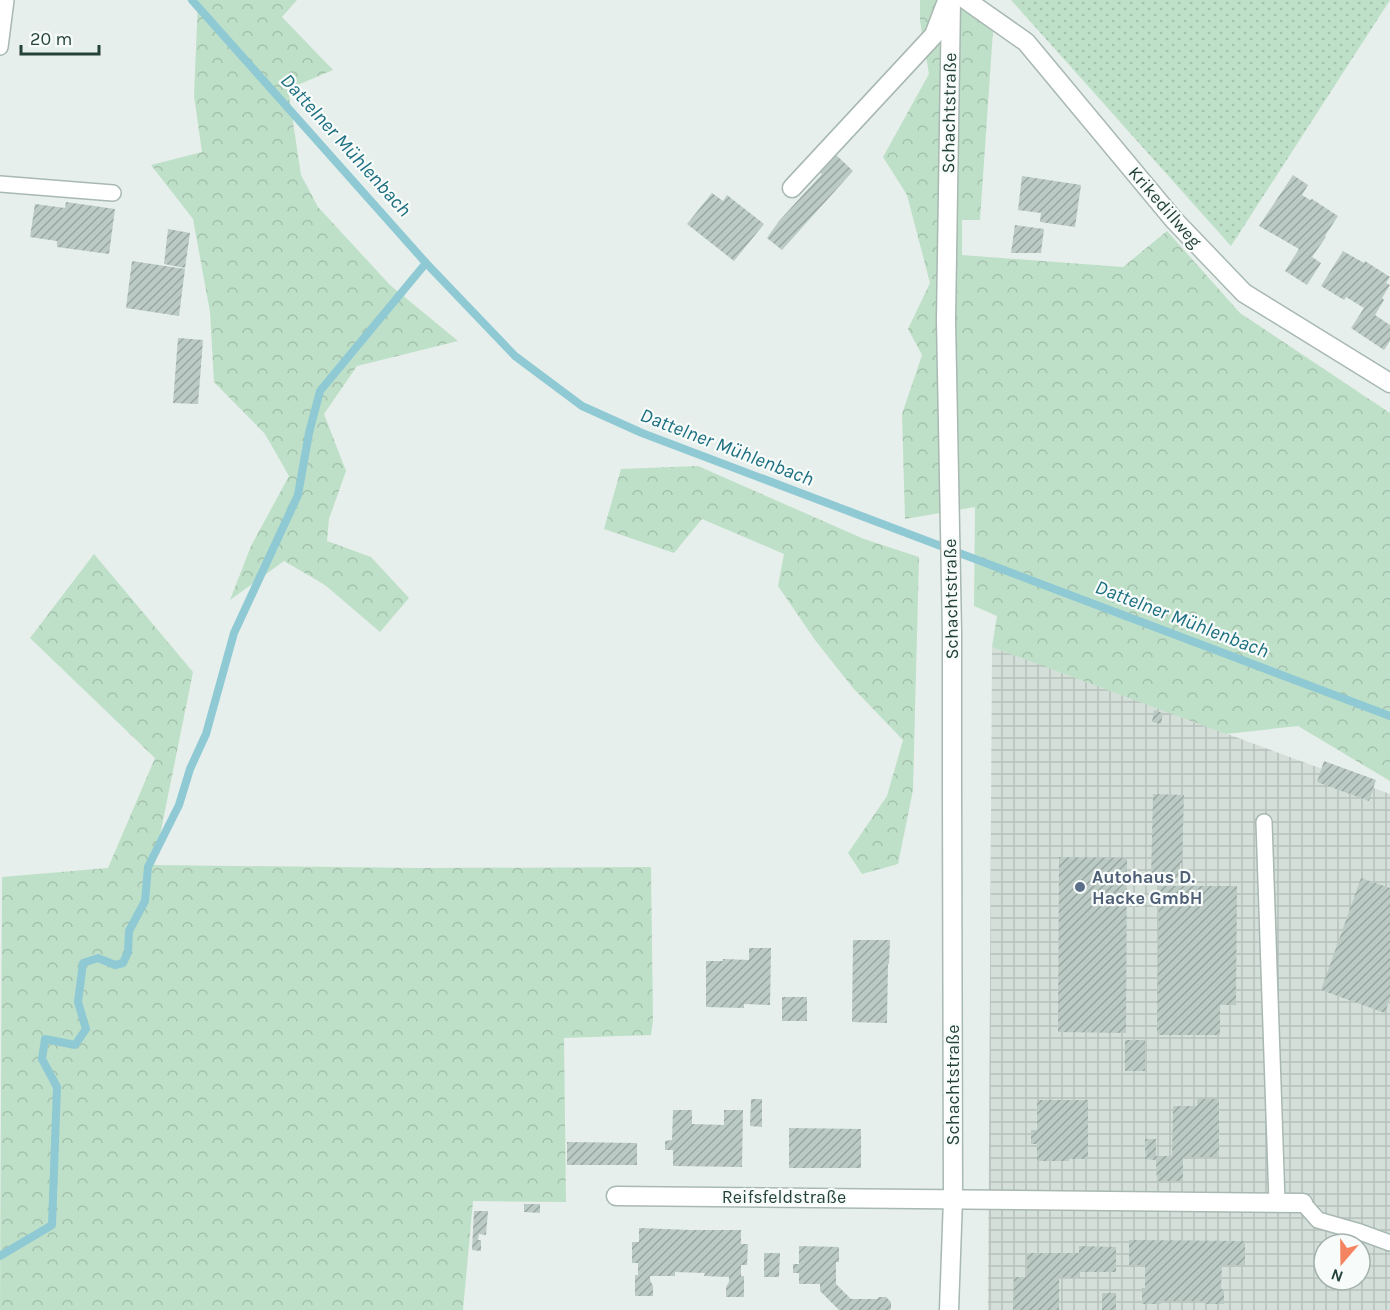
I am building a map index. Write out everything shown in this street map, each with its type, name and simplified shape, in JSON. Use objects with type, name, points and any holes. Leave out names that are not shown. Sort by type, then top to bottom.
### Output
[{"type":"street","points":[[792,188],[934,35],[949,0]]},
{"type":"street","name":"Schachtstraße","points":[[949,0],[946,320],[952,633],[953,1199],[949,1310]]},
{"type":"street","name":"Krikedillweg","points":[[966,0],[1026,42],[1174,220],[1244,293],[1390,382]]},
{"type":"street","name":"Reifsfeldstraße","points":[[616,1196],[953,1199]]},
{"type":"street","points":[[953,1199],[1303,1203]]},
{"type":"lane","points":[[0,47],[6,0]]},
{"type":"lane","points":[[0,184],[112,193]]},
{"type":"lane","points":[[1264,822],[1277,1202]]},
{"type":"lane","points":[[1303,1203],[1318,1220],[1390,1243]]},
{"type":"shaded area","points":[[992,647],[1390,794],[1390,1310],[988,1310]]},
{"type":"green space","points":[[198,0],[297,0],[282,17],[333,70],[288,89],[301,175],[318,207],[390,285],[458,341],[357,366],[324,414],[346,471],[329,519],[327,541],[371,557],[409,598],[380,632],[325,585],[284,561],[230,600],[251,546],[289,476],[265,434],[214,382],[210,312],[193,219],[151,165],[202,152],[194,96]]},
{"type":"green space","points":[[920,0],[971,0],[993,31],[980,220],[962,220],[962,255],[1123,267],[1167,231],[1240,313],[1390,413],[1390,781],[1298,726],[1226,734],[992,647],[997,616],[974,606],[975,507],[905,519],[902,414],[922,355],[908,329],[930,283],[907,195],[883,157],[929,74],[920,21]]},
{"type":"green space","points":[[1011,0],[1390,0],[1231,246]]},
{"type":"green space","points":[[698,466],[864,539],[919,557],[913,790],[898,864],[862,874],[848,853],[887,796],[903,740],[853,688],[815,640],[778,586],[784,554],[702,519],[674,553],[604,529],[621,469]]},
{"type":"green space","points":[[94,554],[193,672],[154,865],[423,868],[651,867],[653,1020],[651,1035],[564,1038],[566,1202],[473,1201],[463,1310],[0,1310],[2,877],[108,868],[155,758],[30,638]]},
{"type":"building","points":[[835,154],[853,171],[782,250],[767,238],[779,221],[822,174],[819,172]]},
{"type":"building","points":[[1293,175],[1308,185],[1302,195],[1338,216],[1312,257],[1321,263],[1307,285],[1285,271],[1299,249],[1259,226]]},
{"type":"building","points":[[1022,176],[1081,185],[1075,227],[1040,222],[1041,213],[1018,210]]},
{"type":"building","points":[[712,193],[723,201],[727,195],[764,224],[734,261],[687,224]]},
{"type":"building","points":[[66,202],[115,209],[109,254],[57,247],[57,241],[30,237],[35,204],[65,208]]},
{"type":"building","points":[[1015,225],[1044,229],[1041,253],[1011,253]]},
{"type":"building","points":[[168,229],[190,233],[185,268],[164,264]]},
{"type":"building","points":[[1343,251],[1364,263],[1365,261],[1390,277],[1386,283],[1390,285],[1375,315],[1390,325],[1390,341],[1384,350],[1351,328],[1364,308],[1346,297],[1344,300],[1321,286]]},
{"type":"building","points":[[132,261],[185,269],[179,316],[126,308]]},
{"type":"building","points":[[178,338],[203,340],[198,404],[173,403]]},
{"type":"building","points":[[1154,710],[1163,713],[1161,724],[1152,722]]},
{"type":"building","points":[[1324,761],[1376,780],[1369,801],[1317,782]]},
{"type":"building","points":[[1153,794],[1184,795],[1180,878],[1151,878]]},
{"type":"building","points":[[1059,857],[1127,858],[1126,1033],[1058,1032]]},
{"type":"building","points":[[1361,878],[1390,888],[1390,998],[1385,1013],[1321,990]]},
{"type":"building","points":[[1159,886],[1237,886],[1236,1005],[1220,1005],[1220,1035],[1157,1035]]},
{"type":"building","points":[[853,940],[890,940],[887,1023],[852,1022]]},
{"type":"building","points":[[749,948],[771,948],[770,1005],[744,1004],[744,1008],[706,1007],[706,961],[749,960]]},
{"type":"building","points":[[782,997],[807,997],[807,1021],[782,1021]]},
{"type":"building","points":[[1125,1040],[1145,1040],[1145,1071],[1125,1071]]},
{"type":"building","points":[[751,1099],[762,1099],[762,1127],[750,1126]]},
{"type":"building","points":[[1197,1099],[1219,1099],[1219,1157],[1183,1157],[1183,1181],[1157,1181],[1156,1160],[1145,1159],[1145,1139],[1156,1139],[1156,1156],[1172,1156],[1173,1106],[1197,1106]]},
{"type":"building","points":[[1037,1100],[1088,1100],[1088,1159],[1037,1161],[1037,1144],[1031,1144],[1031,1130],[1037,1130]]},
{"type":"building","points":[[673,1110],[692,1110],[692,1124],[724,1125],[724,1110],[743,1110],[742,1167],[673,1166],[673,1150],[665,1150],[665,1141],[672,1140]]},
{"type":"building","points":[[789,1128],[861,1129],[861,1168],[789,1168]]},
{"type":"building","points":[[567,1142],[637,1143],[637,1165],[567,1165]]},
{"type":"building","points":[[524,1204],[540,1204],[540,1213],[524,1212]]},
{"type":"building","points":[[474,1211],[488,1211],[486,1235],[479,1234],[481,1251],[472,1250]]},
{"type":"building","points":[[639,1228],[741,1230],[741,1244],[748,1244],[747,1265],[741,1265],[741,1276],[744,1276],[744,1297],[726,1297],[729,1277],[675,1272],[675,1276],[650,1276],[653,1296],[635,1296],[635,1275],[638,1275],[638,1263],[632,1263],[632,1242],[639,1242]]},
{"type":"building","points":[[1129,1240],[1245,1241],[1245,1265],[1222,1265],[1221,1289],[1224,1289],[1224,1304],[1205,1304],[1205,1301],[1161,1301],[1161,1304],[1142,1304],[1145,1265],[1129,1265]]},
{"type":"building","points":[[799,1246],[839,1247],[836,1284],[851,1299],[886,1297],[891,1302],[891,1309],[839,1310],[820,1291],[820,1284],[799,1284],[799,1273],[793,1273],[793,1264],[799,1264]]},
{"type":"building","points":[[1079,1246],[1116,1247],[1116,1272],[1080,1272],[1080,1278],[1059,1277],[1059,1310],[1013,1310],[1014,1277],[1027,1277],[1027,1253],[1079,1253]]},
{"type":"building","points":[[764,1253],[780,1253],[779,1277],[764,1277]]},
{"type":"building","points":[[1102,1293],[1116,1293],[1116,1310],[1102,1310]]},
{"type":"waterway","name":"Dattelner Mühlenbach","points":[[192,0],[426,263],[515,356],[582,406],[642,433],[1390,716]]},
{"type":"waterway","points":[[0,1256],[52,1225],[57,1087],[42,1059],[45,1039],[75,1045],[86,1029],[78,1002],[83,963],[98,958],[115,965],[123,963],[128,952],[129,931],[145,901],[148,867],[179,805],[190,769],[206,734],[234,633],[298,495],[309,433],[320,391],[426,263]]},
{"type":"place","name":"Autohaus D. Hacke GmbH","points":[[1080,887]]}]
